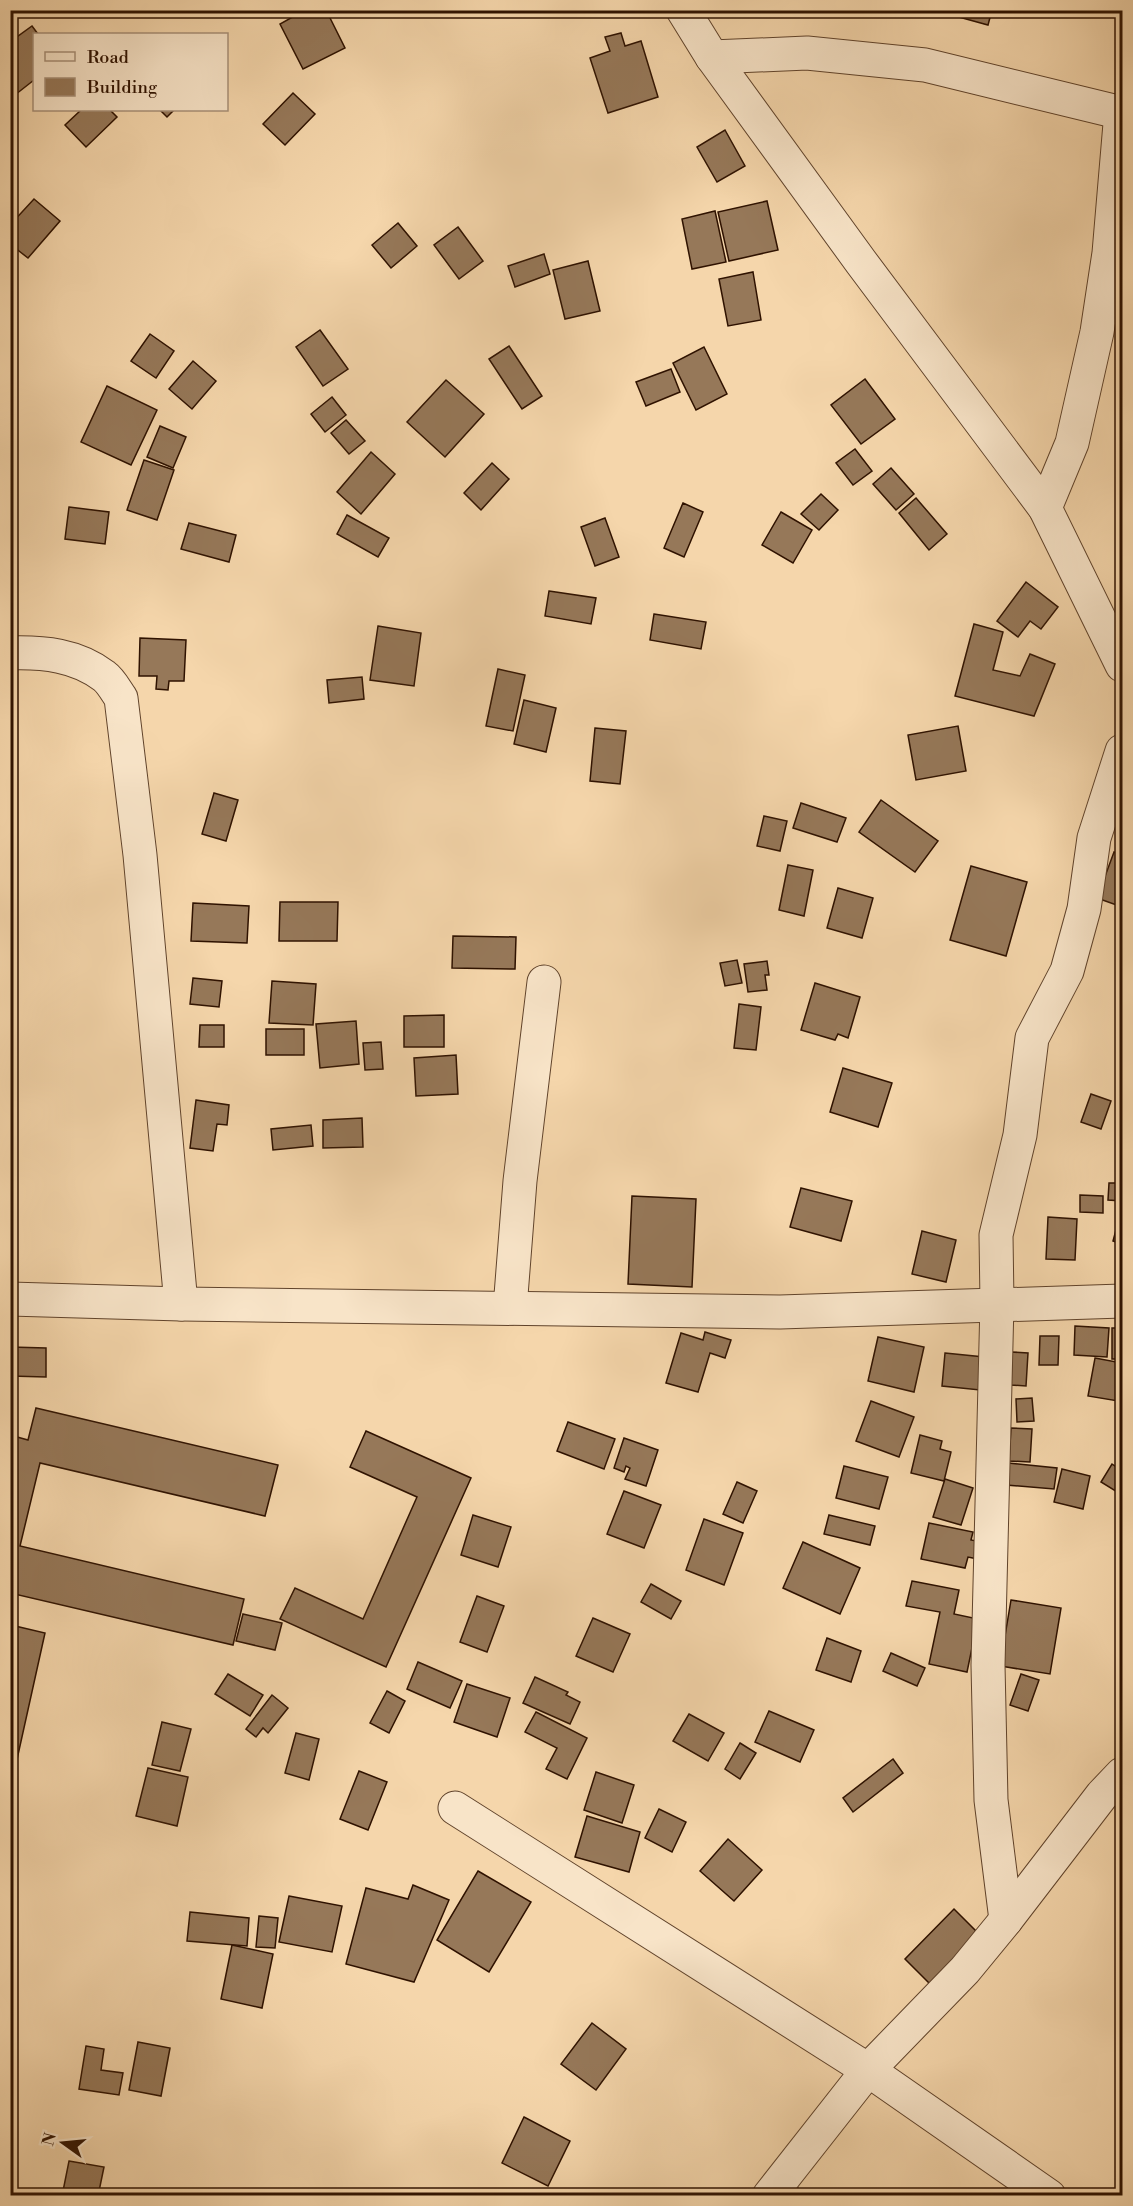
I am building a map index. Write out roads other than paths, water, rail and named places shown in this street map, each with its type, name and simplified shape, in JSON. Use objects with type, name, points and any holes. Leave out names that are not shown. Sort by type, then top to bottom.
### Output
[{"type":"street","points":[[683,10],[712,57],[861,262],[1045,508],[1122,665]]},
{"type":"street","points":[[712,57],[807,53],[925,65],[1122,112],[1109,253],[1097,332],[1072,443],[1045,508]]},
{"type":"street","points":[[10,653],[38,652],[75,659],[105,677],[122,698],[140,855],[181,1304]]},
{"type":"street","points":[[1006,1920],[991,1800],[988,1665],[997,1304],[996,1235],[1020,1135],[1032,1038],[1067,971],[1084,909],[1094,838],[1122,751]]},
{"type":"street","points":[[510,1308],[520,1180],[544,982]]},
{"type":"street","points":[[10,1299],[181,1304],[780,1312],[1122,1301]]},
{"type":"street","points":[[769,2196],[868,2070],[965,1970],[1102,1795],[1122,1774]]},
{"type":"street","points":[[455,1808],[868,2070],[1049,2196]]}]
